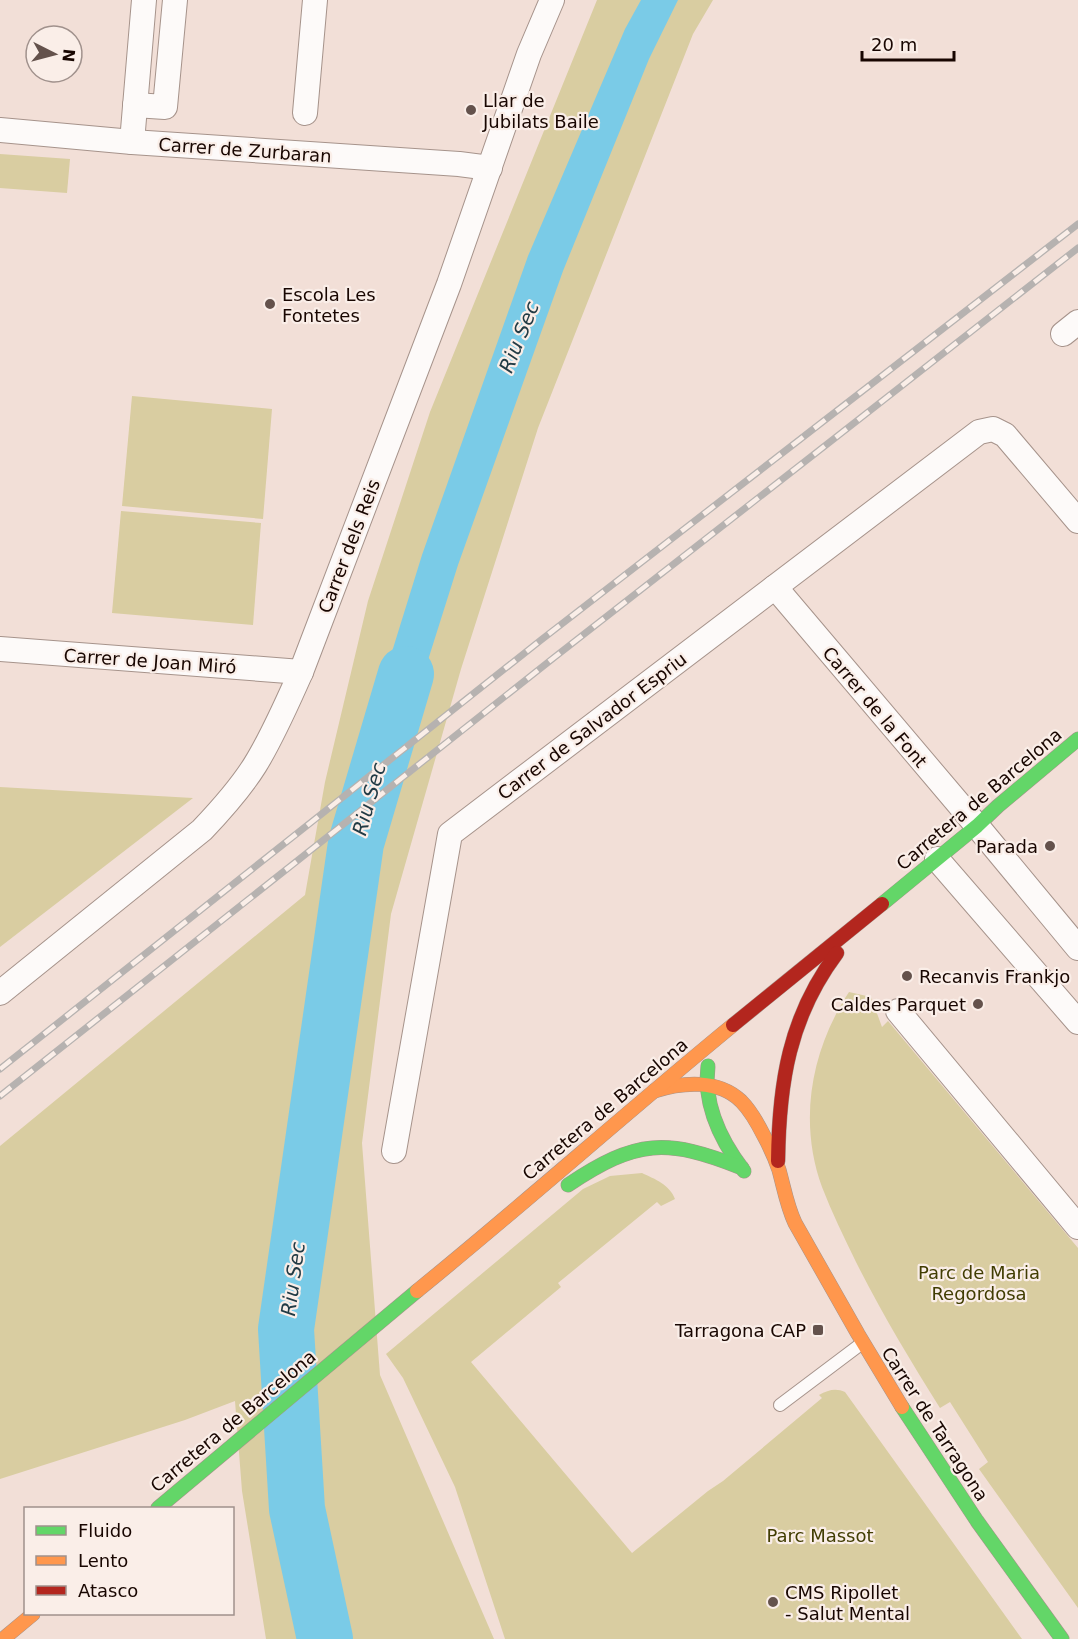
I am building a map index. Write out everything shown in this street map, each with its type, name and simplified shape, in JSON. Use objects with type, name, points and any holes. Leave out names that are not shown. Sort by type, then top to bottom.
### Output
[{"type":"main road","name":"Carretera de Barcelona","points":[[160,1507],[296,1391],[500,1223],[652,1091],[977,826],[1078,739]]},
{"type":"main road","points":[[778,1166],[780,1099],[789,1049],[810,994],[858,923]]},
{"type":"main road","points":[[710,1044],[706,1084],[712,1111],[722,1137],[742,1168],[753,1179]]},
{"type":"main road","points":[[652,1091],[677,1085],[706,1084],[728,1091],[742,1100],[778,1166],[792,1218]]},
{"type":"main road","points":[[500,1223],[530,1212],[584,1173],[624,1152],[657,1146],[687,1148],[742,1168]]},
{"type":"main road","points":[[772,1200],[792,1218]]},
{"type":"main road","name":"Carrer de Tarragona","points":[[792,1218],[862,1343],[954,1489],[1062,1639]]},
{"type":"main road","points":[[3,1639],[32,1615]]},
{"type":"street","points":[[132,142],[144,0]]},
{"type":"street","points":[[135,105],[165,106],[170,0]]},
{"type":"street","points":[[305,113],[315,0]]},
{"type":"street","name":"Carrer dels Reis","points":[[0,993],[202,830],[228,802],[255,765],[301,672],[449,284],[529,54],[552,0]]},
{"type":"street","name":"Carrer de Zurbaran","points":[[0,130],[490,168]]},
{"type":"street","name":"Carrer de Salvador Espriu","points":[[394,1151],[450,834],[979,432],[993,429],[1005,435],[1074,509]]},
{"type":"street","name":"Carrer de la Font","points":[[775,587],[1078,948]]},
{"type":"street","name":"Carrer de Joan Miró","points":[[0,649],[301,672]]},
{"type":"street","points":[[937,859],[1078,1022]]},
{"type":"street","points":[[898,1011],[1078,1227]]},
{"type":"lane","points":[[780,1406],[862,1343]]},
{"type":"green space","points":[[597,0],[713,0],[693,34],[538,428],[461,669],[391,914],[362,1143],[380,1375],[494,1639],[266,1639],[242,1491],[235,1401],[185,1420],[0,1479],[0,1146],[305,895],[325,782],[368,601],[430,412]]},
{"type":"green space","points":[[0,154],[70,159],[67,193],[0,188]]},
{"type":"green space","points":[[132,396],[272,409],[263,519],[122,506]]},
{"type":"green space","points":[[121,511],[261,523],[253,625],[112,613]]},
{"type":"green space","points":[[0,787],[193,798],[0,947]]},
{"type":"green space","name":"Parc de Maria Regordosa","points":[[849,992],[871,997],[882,1027],[888,1021],[1078,1248],[1078,1608],[979,1469],[988,1462],[950,1402],[940,1408],[918,1372],[866,1281],[822,1187],[811,1137],[812,1086],[825,1038]]},
{"type":"green space","name":"Parc Massot","points":[[642,1173],[666,1186],[675,1199],[661,1206],[657,1202],[558,1283],[561,1287],[471,1362],[632,1553],[822,1398],[819,1395],[832,1390],[845,1392],[1022,1639],[505,1639],[455,1487],[403,1378],[386,1354],[583,1189],[610,1176]]},
{"type":"water","points":[[641,0],[678,0],[649,59],[563,271],[458,565],[405,733],[355,771],[422,555],[528,256],[625,29]]},
{"type":"waterway","name":"Riu Sec","points":[[325,1639],[297,1509],[286,1329],[356,843],[406,674]]},
{"type":"railway","points":[[0,1069],[541,640],[1078,224]]},
{"type":"railway","points":[[0,1096],[556,656],[1078,248]]},
{"type":"traffic: fast","points":[[882,904],[1078,739]]},
{"type":"traffic: fast","points":[[708,1066],[708,1095],[711,1108],[721,1135],[744,1171]]},
{"type":"traffic: fast","points":[[568,1185],[614,1159],[633,1151],[652,1148],[672,1148],[692,1152],[742,1168]]},
{"type":"traffic: fast","points":[[159,1507],[417,1291]]},
{"type":"traffic: fast","points":[[902,1407],[977,1521],[1062,1639]]},
{"type":"traffic: slow","points":[[417,1291],[733,1025]]},
{"type":"traffic: slow","points":[[654,1091],[688,1084],[711,1086],[732,1094],[748,1109],[774,1157],[795,1223],[902,1407]]},
{"type":"traffic: slow","points":[[3,1639],[32,1615]]},
{"type":"traffic: jam","points":[[733,1025],[882,904]]},
{"type":"traffic: jam","points":[[778,1161],[781,1105],[790,1052],[808,1002],[837,953]]},
{"type":"place","name":"Llar de Jubilats Baile","points":[[471,110]]},
{"type":"place","name":"Escola Les Fontetes","points":[[270,304]]},
{"type":"place","name":"Parada","points":[[1050,846]]},
{"type":"place","name":"Recanvis Frankjo","points":[[907,976]]},
{"type":"place","name":"Caldes Parquet","points":[[978,1004]]},
{"type":"place","name":"Tarragona CAP","points":[[818,1330]]},
{"type":"place","name":"CMS Ripollet - Salut Mental","points":[[773,1602]]}]
